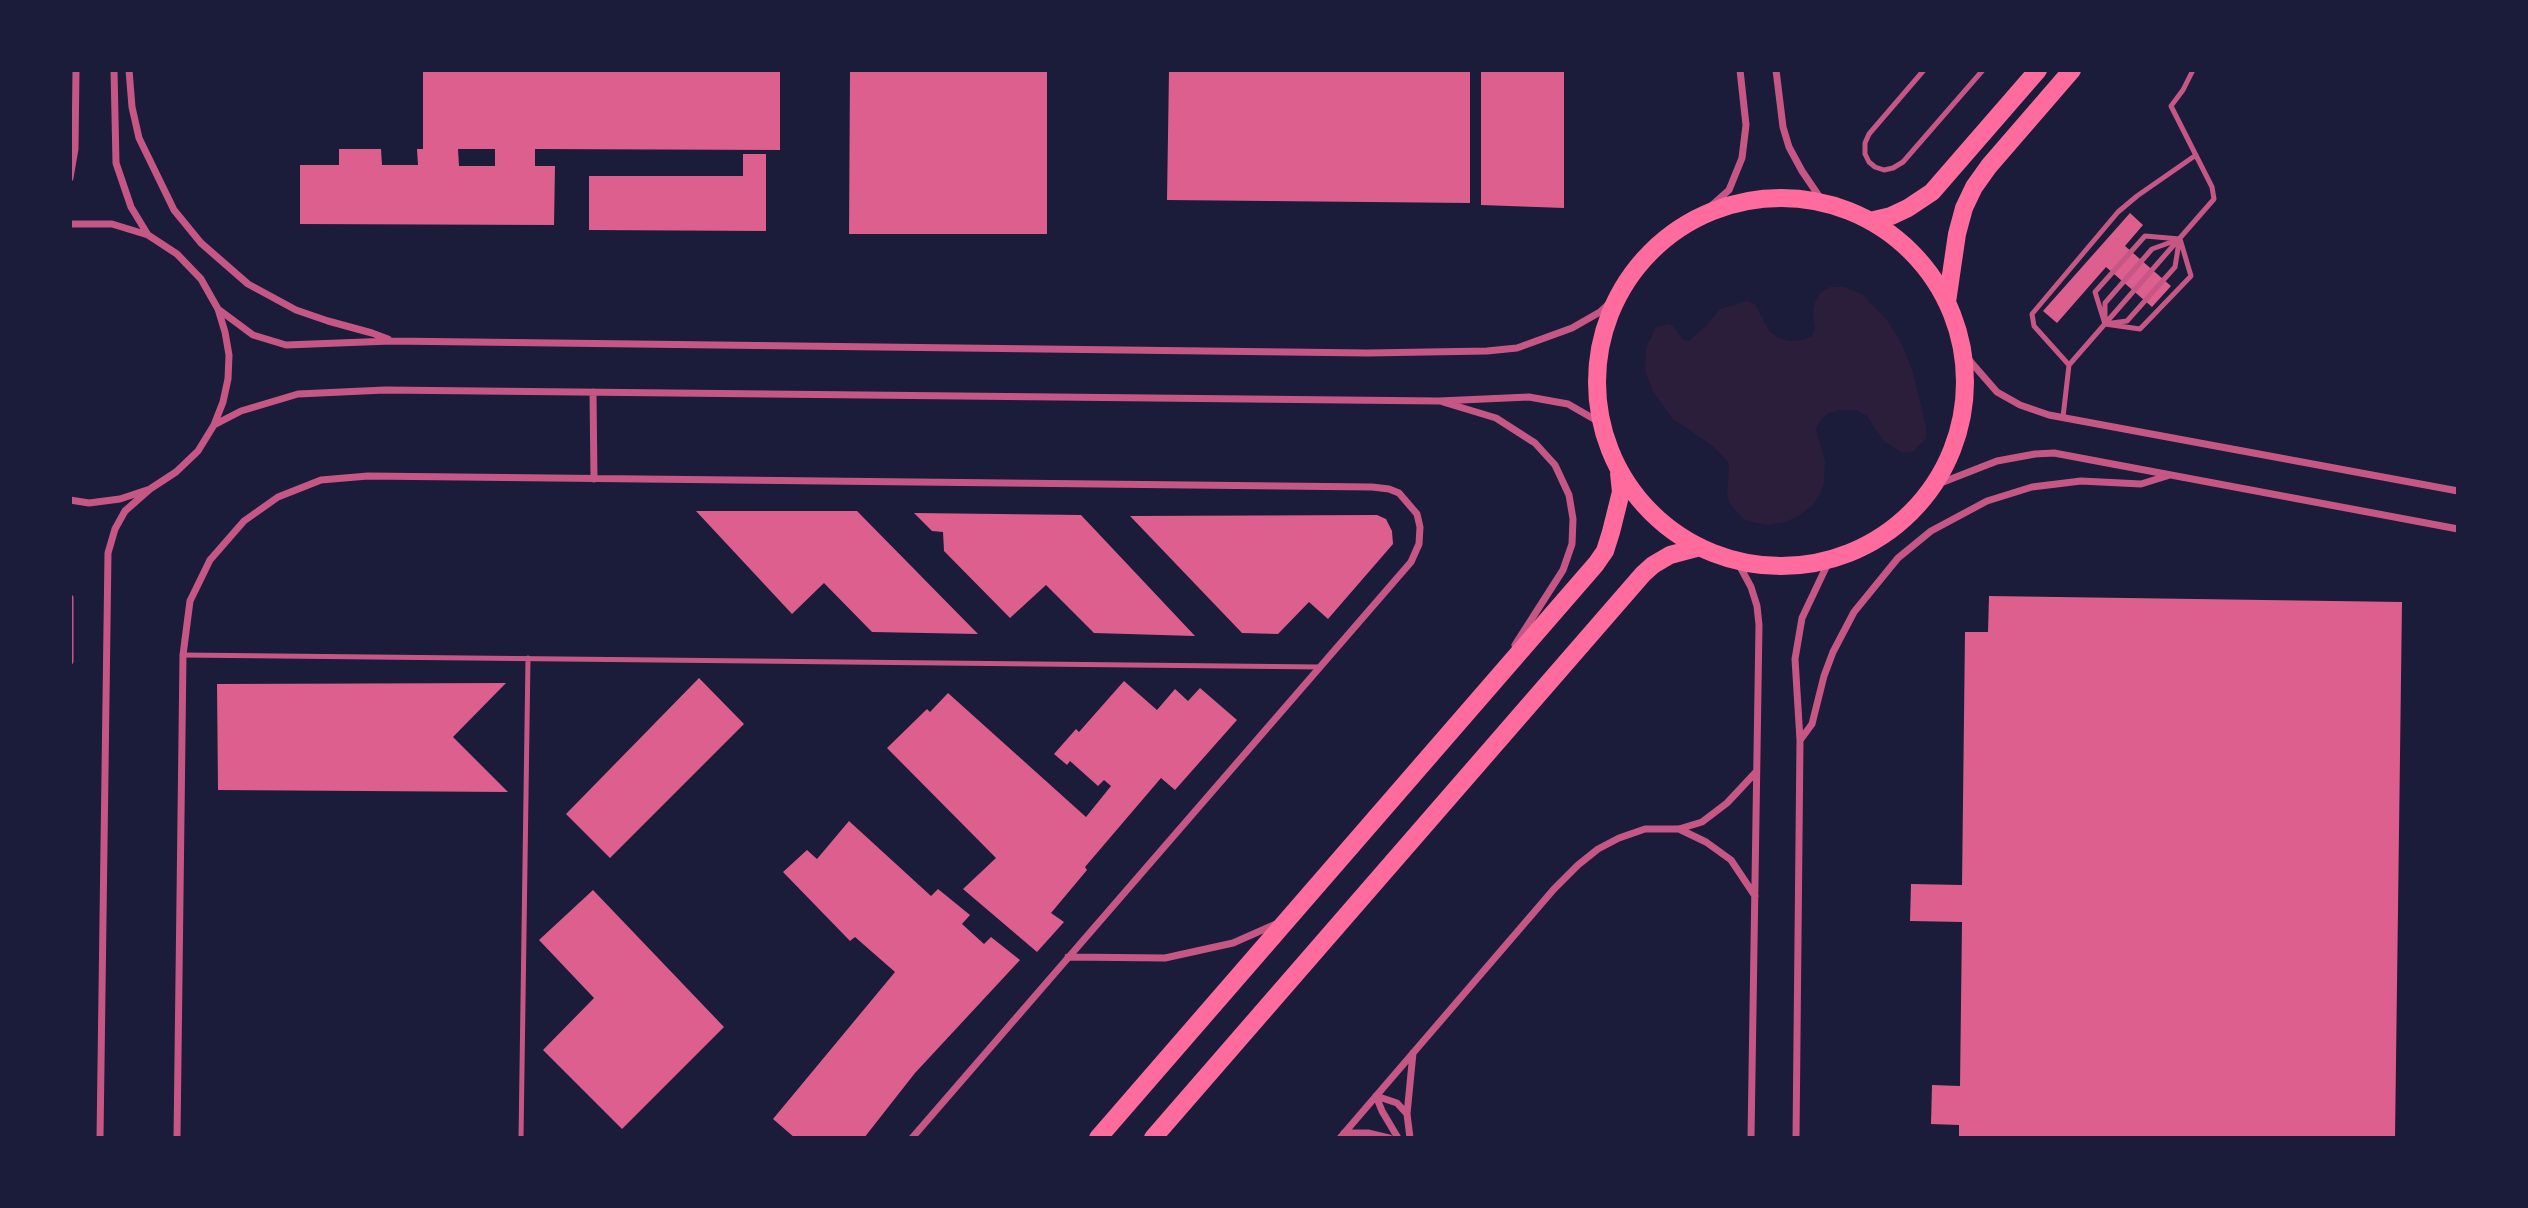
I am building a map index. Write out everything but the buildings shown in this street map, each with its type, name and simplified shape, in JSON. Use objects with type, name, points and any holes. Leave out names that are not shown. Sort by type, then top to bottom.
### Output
[{"type":"main road","points":[[1870,221],[1908,208],[1933,191],[2038,70]]},
{"type":"main road","points":[[1947,302],[1956,234],[1974,187],[2072,70]]},
{"type":"main road","points":[[1098,1138],[1605,551],[1621,492],[1618,469],[1601,423],[1596,391],[1597,359],[1603,328],[1615,298],[1638,263],[1667,235],[1702,214],[1741,201],[1782,197],[1823,202],[1870,221],[1894,237],[1914,256],[1947,302],[1963,353],[1966,379],[1960,429],[1953,450],[1933,486],[1916,507],[1885,535],[1860,548],[1829,561],[1780,566],[1737,561],[1700,547],[1667,526],[1640,500],[1618,469]]},
{"type":"main road","points":[[1153,1138],[1637,579],[1662,559],[1700,547]]},
{"type":"street","points":[[70,178],[75,149],[76,70]]},
{"type":"street","points":[[114,70],[116,163],[131,207],[148,236]]},
{"type":"street","points":[[129,70],[132,107],[139,138],[174,210],[201,243],[248,284],[284,304],[391,341]]},
{"type":"street","points":[[1702,214],[1729,190],[1742,158],[1746,125],[1740,70]]},
{"type":"street","points":[[1776,70],[1783,127],[1789,146],[1823,202]]},
{"type":"street","points":[[70,224],[112,224],[148,236],[177,254],[201,279],[218,309],[229,355],[228,379],[214,425],[191,458],[125,511],[115,529],[108,553],[100,1138]]},
{"type":"street","points":[[218,309],[253,335],[275,343],[317,345],[391,341],[1368,353],[1517,348],[1552,336],[1600,312],[1615,298]]},
{"type":"street","points":[[1963,353],[1997,392],[2020,405],[2063,417],[2458,491]]},
{"type":"street","points":[[214,425],[241,411],[298,394],[385,390],[1438,401],[1545,398],[1568,404],[1601,423]]},
{"type":"street","points":[[593,391],[594,479]]},
{"type":"street","points":[[1438,401],[1496,418],[1535,443],[1555,465],[1569,495],[1573,519],[1572,544],[1563,570],[1488,686]]},
{"type":"street","points":[[1933,486],[1997,461],[2035,454],[2076,456],[2458,529]]},
{"type":"street","points":[[1800,740],[1812,724],[1829,664],[1854,612],[1898,558],[1931,531],[1987,501],[2032,487],[2081,481],[2141,484],[2172,474]]},
{"type":"street","points":[[177,1138],[183,655],[190,601],[211,560],[244,520],[278,497],[321,480],[368,476],[1372,487],[1399,494],[1418,514],[1419,544],[1411,562],[912,1138]]},
{"type":"street","points":[[70,500],[89,503],[120,499],[150,489]]},
{"type":"street","points":[[1737,561],[1751,587],[1759,625],[1751,1138]]},
{"type":"street","points":[[1796,1138],[1800,740],[1795,659],[1797,637],[1807,603],[1829,561]]},
{"type":"street","points":[[70,598],[70,661]]},
{"type":"street","points":[[1342,1136],[1554,889],[1578,865],[1598,849],[1619,838],[1645,829],[1679,829],[1702,822],[1727,803],[1756,772]]},
{"type":"street","points":[[1679,829],[1706,842],[1731,860],[1755,896]]},
{"type":"street","points":[[1068,957],[1165,958],[1233,943],[1286,920]]},
{"type":"street","points":[[1410,1138],[1407,1114],[1413,1052]]},
{"type":"street","points":[[1376,1096],[1397,1103],[1407,1114]]},
{"type":"street","points":[[1376,1096],[1398,1138]]},
{"type":"street","points":[[1342,1136],[1368,1133],[1389,1138]]},
{"type":"lane","points":[[1924,70],[1868,134],[1865,154],[1875,167],[1884,170],[1903,162],[1983,70]]},
{"type":"lane","points":[[2063,417],[2069,365],[2214,199],[2212,187],[2172,106],[2193,70]]},
{"type":"lane","points":[[2069,365],[2034,326],[2032,314],[2127,203],[2196,155]]},
{"type":"lane","points":[[2105,324],[2095,292],[2145,236],[2180,239]]},
{"type":"lane","points":[[2105,324],[2105,303],[2152,248],[2180,239]]},
{"type":"lane","points":[[2105,324],[2127,321],[2175,267],[2180,239]]},
{"type":"lane","points":[[2105,324],[2140,329],[2191,276],[2180,239]]},
{"type":"lane","points":[[183,655],[1321,667]]},
{"type":"lane","points":[[521,1138],[528,658]]},
{"type":"shaded area","points":[[1830,287],[1845,287],[1863,295],[1887,320],[1900,340],[1913,372],[1926,427],[1926,438],[1912,452],[1902,453],[1883,440],[1867,416],[1856,410],[1840,410],[1827,414],[1816,429],[1825,461],[1824,484],[1812,506],[1786,522],[1769,525],[1743,519],[1729,503],[1727,460],[1710,444],[1673,419],[1653,392],[1645,370],[1646,348],[1656,327],[1668,324],[1673,326],[1683,340],[1689,341],[1720,309],[1747,301],[1755,304],[1769,331],[1790,341],[1802,340],[1811,337],[1815,329],[1815,302],[1821,292]]}]
